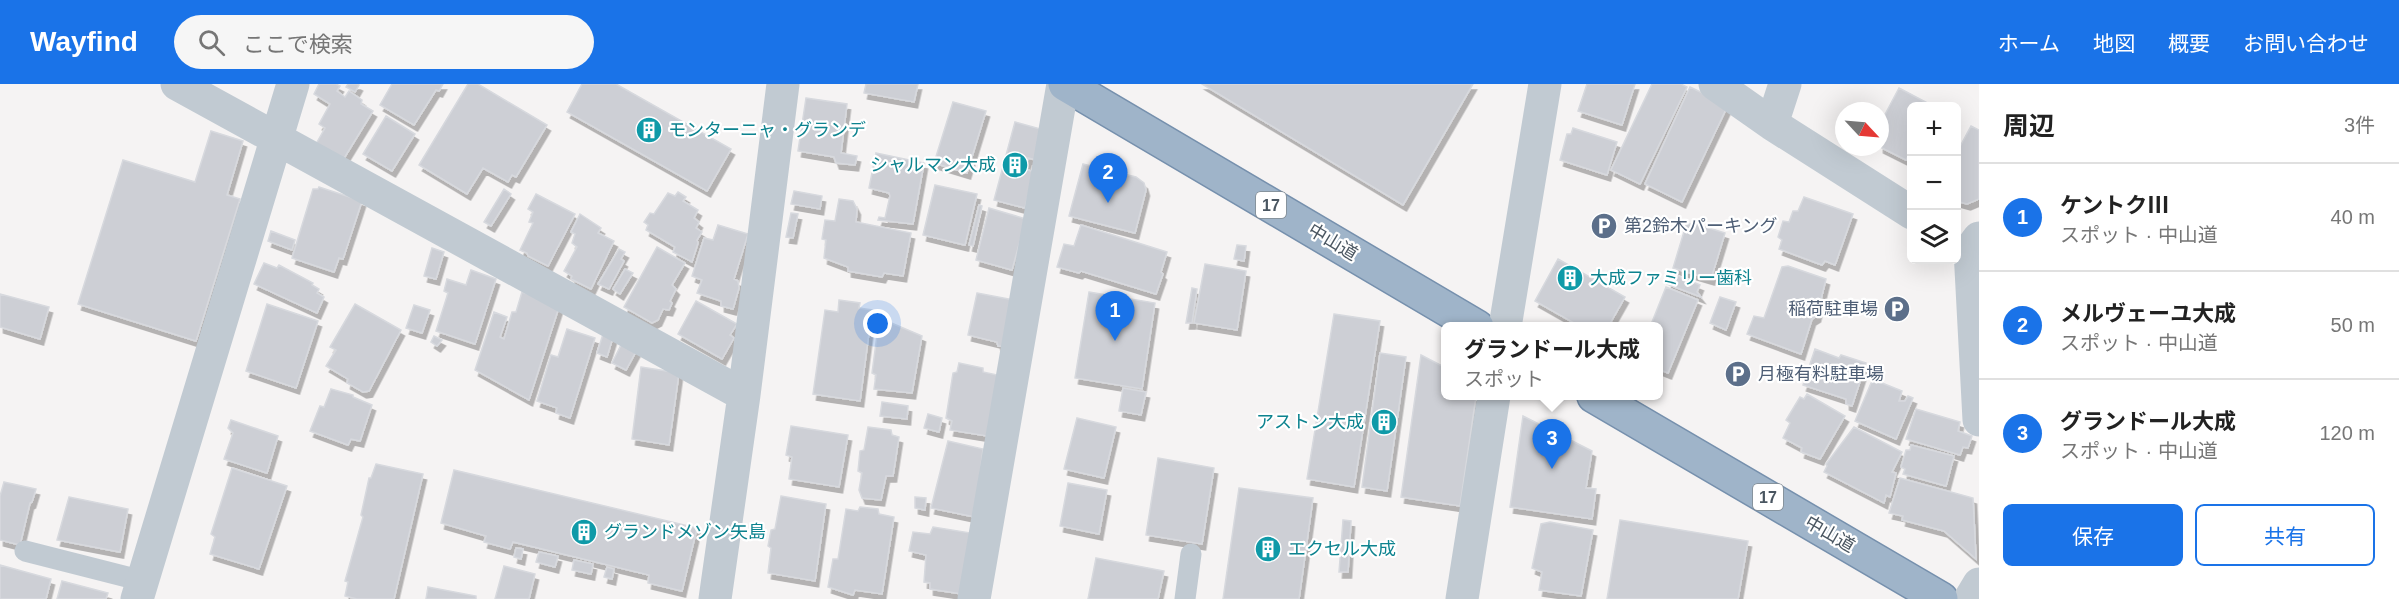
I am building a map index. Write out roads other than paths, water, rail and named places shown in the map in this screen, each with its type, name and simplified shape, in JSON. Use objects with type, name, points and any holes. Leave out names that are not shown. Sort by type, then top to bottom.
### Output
[{"type":"highway","name":"中山道","points":[[1064,84],[1468,322]]},
{"type":"highway","name":"中山道","points":[[1601,400],[1941,599]]},
{"type":"street","points":[[177,84],[744,395]]},
{"type":"street","points":[[140,590],[294,84]]},
{"type":"street","points":[[715,599],[744,395],[783,84]]},
{"type":"street","points":[[974,599],[1064,84]]},
{"type":"street","points":[[1506,322],[1545,84]]},
{"type":"street","points":[[1715,84],[1772,124],[1907,210]]},
{"type":"street","points":[[1772,124],[1785,84]]},
{"type":"street","points":[[1968,243],[1979,420]]},
{"type":"street","points":[[1462,599],[1493,400]]},
{"type":"street","points":[[1970,599],[1979,584]]},
{"type":"lane","points":[[25,552],[140,590]]},
{"type":"lane","points":[[1185,599],[1191,554]]},
{"type":"place","name":"モンターニャ・グランデ","points":[[649,130]]},
{"type":"place","name":"シャルマン大成","points":[[1015,165]]},
{"type":"place","name":"メルヴェーユ大成","points":[[1108,203]]},
{"type":"place","name":"第2鈴木パーキング","points":[[1604,226]]},
{"type":"place","name":"大成ファミリー歯科","points":[[1570,278]]},
{"type":"place","name":"稲荷駐車場","points":[[1897,309]]},
{"type":"place","name":"ケントクⅢ","points":[[1115,341]]},
{"type":"place","name":"月極有料駐車場","points":[[1738,374]]},
{"type":"place","name":"アストン大成","points":[[1384,422]]},
{"type":"place","name":"グランドール大成","points":[[1552,469]]},
{"type":"place","name":"グランドメゾン矢島","points":[[584,532]]},
{"type":"place","name":"エクセル大成","points":[[1268,549]]}]
